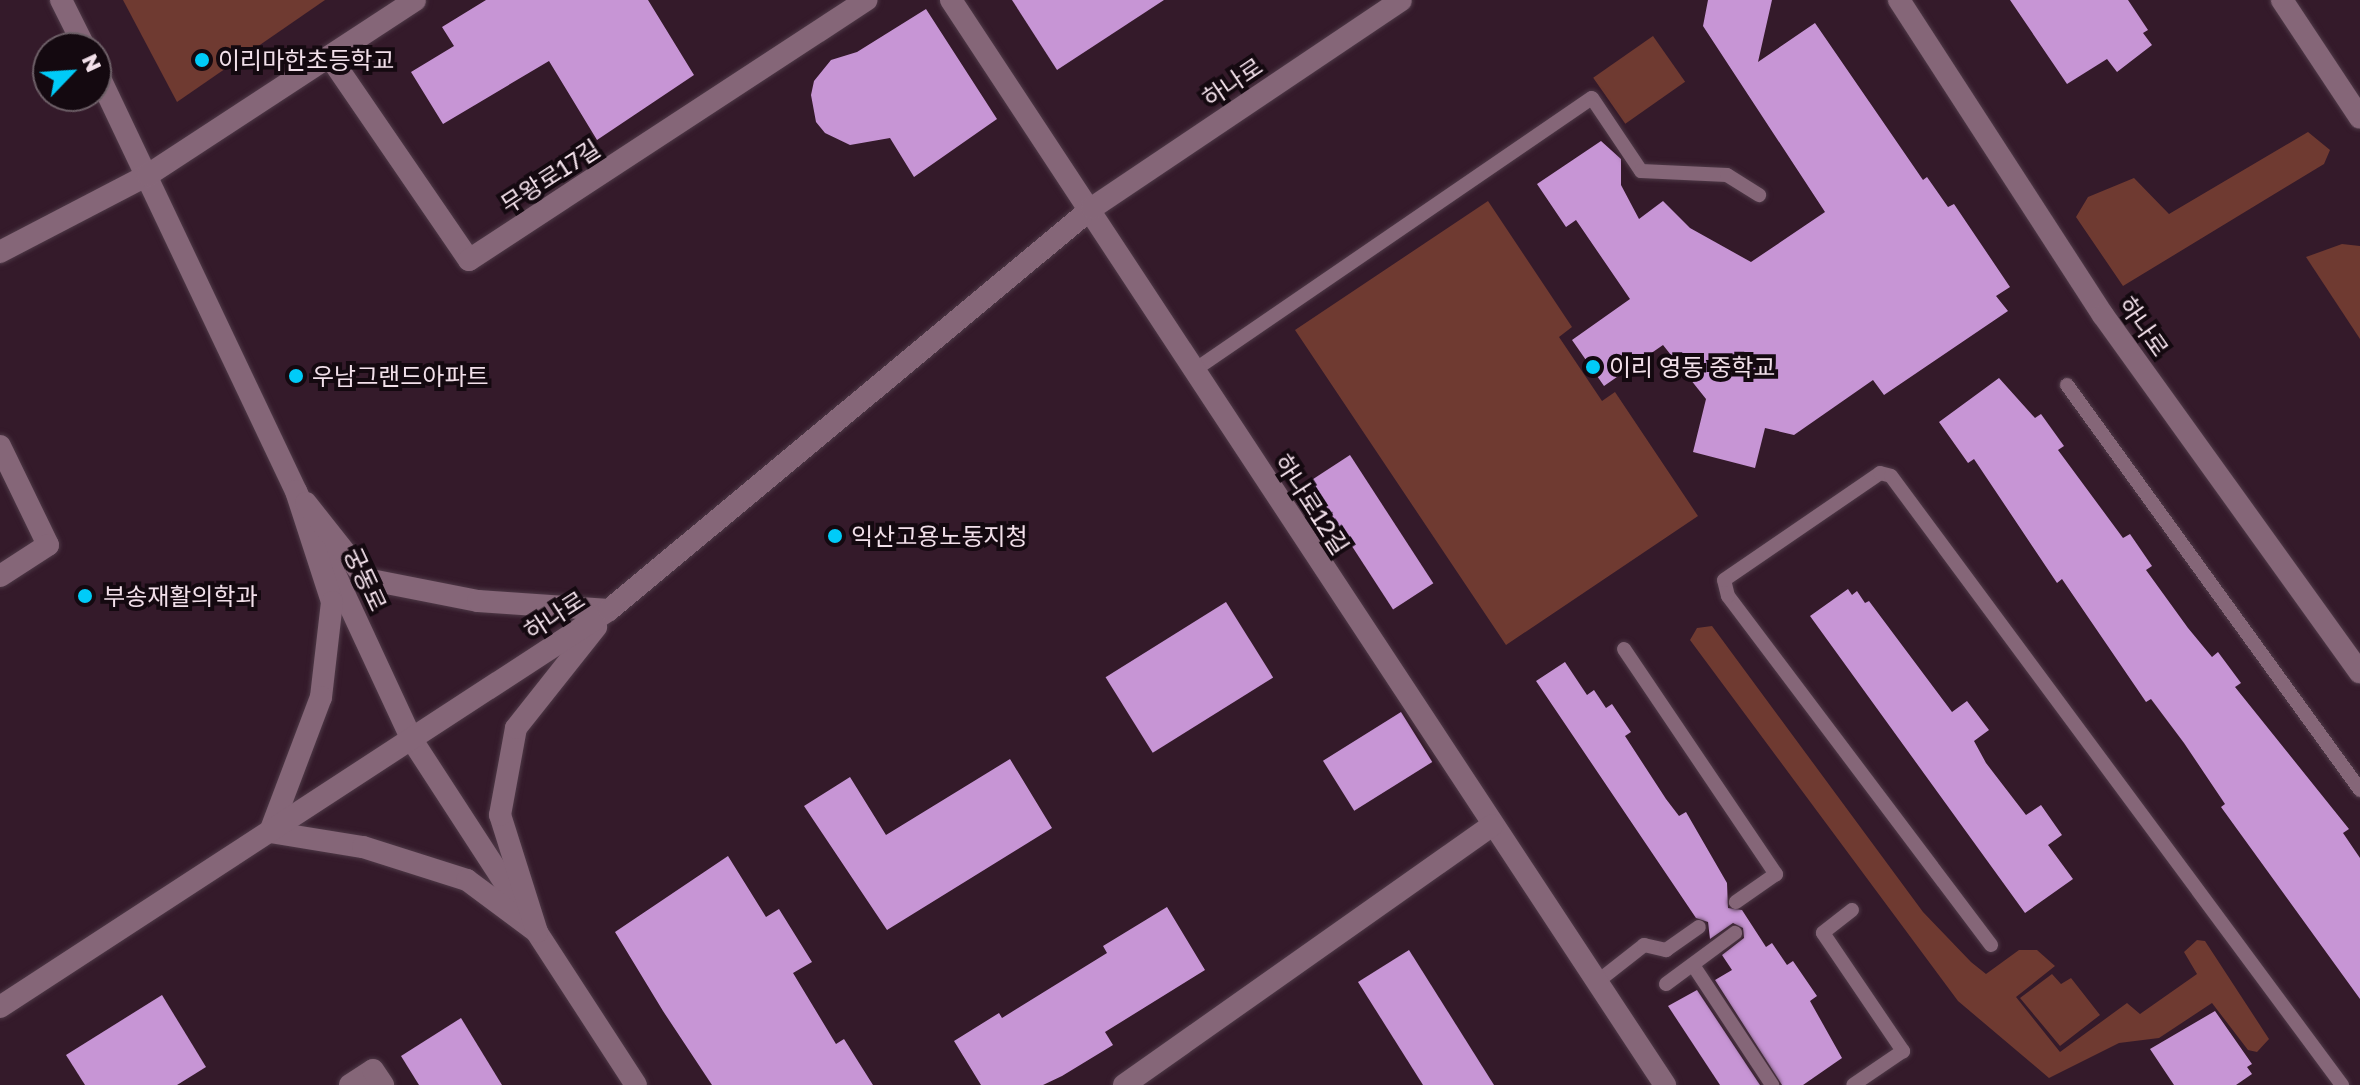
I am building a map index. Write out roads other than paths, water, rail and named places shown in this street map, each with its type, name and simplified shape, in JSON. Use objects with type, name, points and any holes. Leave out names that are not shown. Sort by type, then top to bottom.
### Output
[{"type":"street","points":[[61,0],[77,32]]},
{"type":"street","points":[[0,252],[148,175],[415,0]]},
{"type":"street","name":"무왕로17길","points":[[330,57],[469,260],[866,0]]},
{"type":"street","points":[[951,0],[1092,208]]},
{"type":"street","name":"하나로","points":[[0,1007],[609,610],[1092,208],[1401,0]]},
{"type":"street","name":"하나로","points":[[1899,0],[2103,315],[2360,672]]},
{"type":"street","points":[[2282,0],[2360,118]]},
{"type":"street","name":"궁동로","points":[[112,102],[412,740],[636,1085]]},
{"type":"street","name":"하나로12길","points":[[1092,208],[1193,371],[1665,1085]]},
{"type":"street","points":[[0,446],[48,545],[0,576]]},
{"type":"street","points":[[296,491],[366,579],[478,601],[609,610]]},
{"type":"street","points":[[296,491],[332,602],[321,697],[270,832],[363,847],[467,880],[537,932]]},
{"type":"street","points":[[537,932],[500,815],[516,728],[609,610]]},
{"type":"street","points":[[1124,1085],[1493,825]]},
{"type":"street","points":[[350,1085],[373,1070],[383,1085]]},
{"type":"lane","points":[[1193,371],[1592,98],[1641,171],[1727,175],[1759,195]]},
{"type":"lane","points":[[2067,385],[2360,790]]},
{"type":"lane","points":[[1991,945],[1728,596],[1724,580],[1880,473],[1899,487],[2342,1085]]},
{"type":"lane","points":[[1624,649],[1776,874],[1736,902]]},
{"type":"lane","points":[[1852,910],[1823,933],[1903,1051],[1853,1085]]},
{"type":"lane","points":[[1597,982],[1644,945],[1666,950],[1699,927]]},
{"type":"lane","points":[[1666,984],[1735,933]]},
{"type":"lane","points":[[1693,965],[1772,1085]]},
{"type":"place","name":"이리마한초등학교","points":[[202,60]]},
{"type":"place","name":"이리 영동 중학교","points":[[1593,367]]},
{"type":"place","name":"우남그랜드아파트","points":[[296,376]]},
{"type":"place","name":"익산고용노동지청","points":[[835,536]]},
{"type":"place","name":"부송재활의학과","points":[[85,596]]}]
